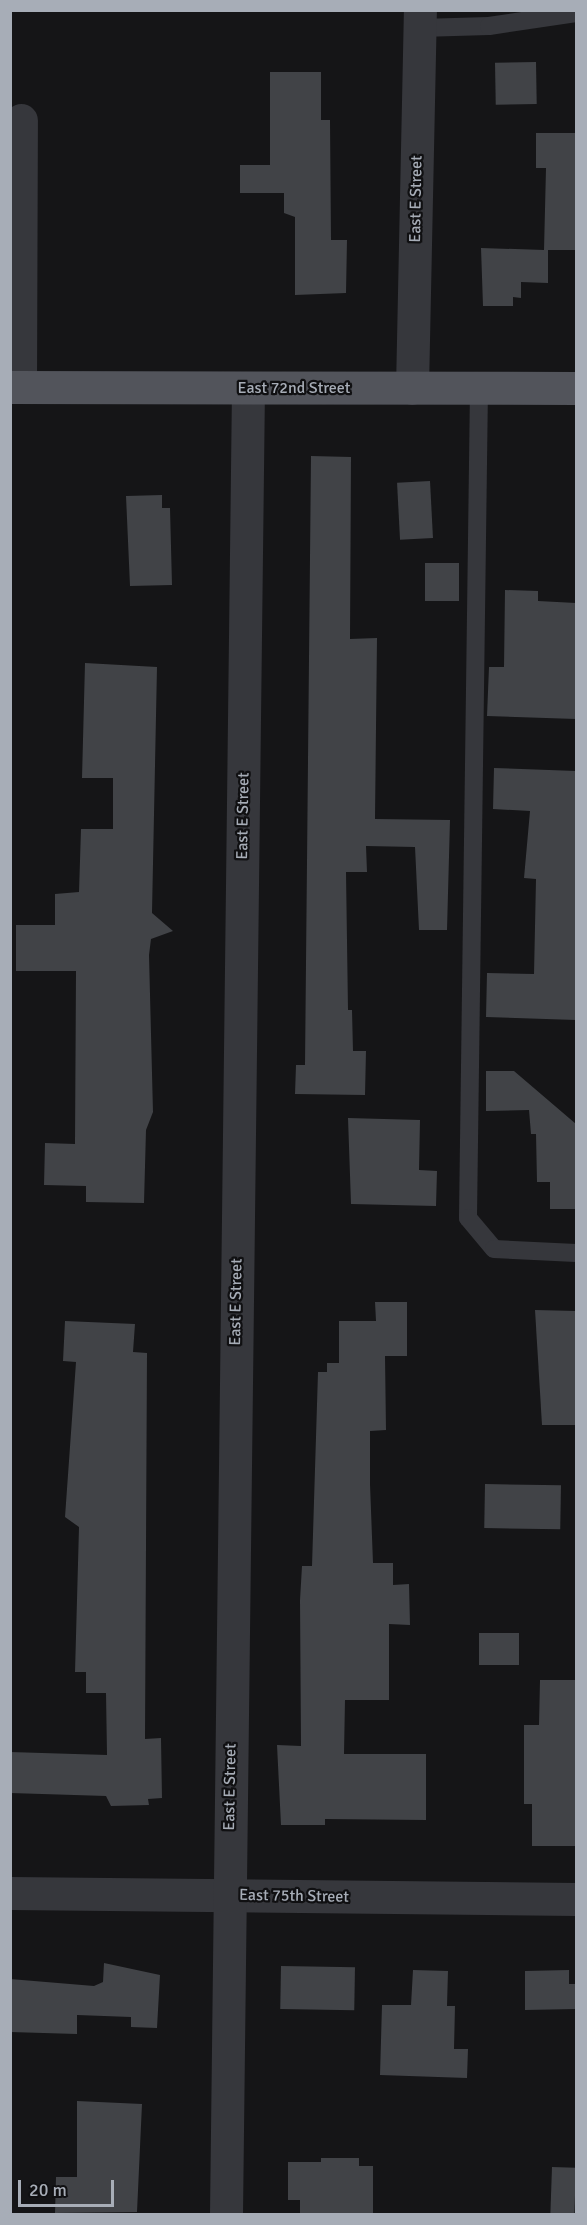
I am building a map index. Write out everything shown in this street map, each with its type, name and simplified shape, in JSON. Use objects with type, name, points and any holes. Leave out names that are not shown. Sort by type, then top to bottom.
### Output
[{"type":"main road","name":"East 72nd Street","points":[[15,387],[576,388]]},
{"type":"street","name":"East E Street","points":[[412,388],[420,19]]},
{"type":"street","points":[[15,387],[21,120]]},
{"type":"street","name":"East E Street","points":[[226,2214],[228,1895],[248,388]]},
{"type":"street","name":"East 75th Street","points":[[10,1893],[576,1899]]},
{"type":"lane","points":[[420,19],[489,26],[576,13]]},
{"type":"lane","points":[[479,388],[468,1218],[494,1249],[576,1253]]},
{"type":"building","points":[[536,62],[537,104],[496,105],[495,63]]},
{"type":"building","points":[[270,72],[321,72],[321,120],[330,120],[331,240],[347,240],[346,293],[295,295],[295,217],[284,213],[284,193],[240,193],[240,165],[270,165]]},
{"type":"building","points":[[536,133],[576,133],[576,250],[548,250],[548,283],[521,282],[521,298],[513,297],[513,306],[483,306],[481,248],[544,250],[546,168],[536,168]]},
{"type":"building","points":[[311,456],[351,457],[350,639],[377,638],[375,819],[450,820],[447,930],[419,930],[415,847],[366,846],[367,872],[346,872],[348,1010],[352,1010],[353,1051],[366,1051],[365,1095],[295,1094],[296,1065],[305,1065]]},
{"type":"building","points":[[430,481],[433,538],[400,540],[397,483]]},
{"type":"building","points":[[162,495],[162,508],[170,508],[172,585],[130,586],[126,496]]},
{"type":"building","points":[[425,563],[459,563],[459,601],[425,601]]},
{"type":"building","points":[[505,590],[538,591],[538,601],[576,603],[576,719],[487,716],[489,667],[504,667]]},
{"type":"building","points":[[85,663],[157,667],[152,913],[173,931],[151,939],[149,955],[153,1112],[146,1130],[144,1203],[86,1202],[86,1186],[44,1185],[45,1143],[75,1144],[76,971],[16,971],[16,925],[55,925],[55,894],[79,892],[81,829],[113,829],[113,778],[82,778]]},
{"type":"building","points":[[494,768],[576,771],[576,1020],[486,1017],[487,973],[534,974],[536,879],[524,878],[530,811],[493,809]]},
{"type":"building","points":[[486,1071],[514,1071],[576,1124],[576,1209],[550,1209],[550,1182],[537,1182],[536,1134],[531,1134],[529,1110],[486,1111]]},
{"type":"building","points":[[348,1118],[420,1120],[419,1170],[437,1171],[436,1206],[351,1204]]},
{"type":"building","points":[[375,1302],[407,1302],[407,1356],[385,1356],[386,1430],[370,1431],[370,1484],[373,1563],[393,1563],[393,1585],[409,1584],[410,1625],[389,1624],[389,1700],[345,1700],[344,1754],[426,1754],[426,1820],[325,1819],[325,1825],[281,1825],[277,1745],[301,1746],[300,1600],[302,1566],[312,1566],[318,1372],[327,1372],[327,1363],[339,1363],[339,1321],[376,1321]]},
{"type":"building","points":[[535,1310],[576,1311],[576,1425],[542,1425]]},
{"type":"building","points":[[65,1321],[135,1324],[133,1352],[147,1353],[145,1739],[161,1738],[162,1798],[148,1799],[149,1805],[111,1806],[106,1796],[10,1793],[10,1752],[107,1755],[106,1693],[86,1693],[86,1672],[75,1672],[79,1527],[65,1517],[76,1362],[63,1361]]},
{"type":"building","points":[[485,1484],[561,1485],[560,1529],[484,1528]]},
{"type":"building","points":[[479,1633],[519,1633],[519,1665],[479,1665]]},
{"type":"building","points":[[540,1680],[576,1680],[576,1846],[532,1846],[532,1804],[524,1804],[524,1725],[539,1725]]},
{"type":"building","points":[[104,1963],[160,1975],[157,2028],[131,2027],[131,2017],[77,2015],[77,2034],[10,2032],[10,1979],[94,1986],[103,1982]]},
{"type":"building","points":[[281,1966],[355,1967],[354,2010],[280,2009]]},
{"type":"building","points":[[413,1970],[448,1971],[447,2006],[455,2006],[454,2049],[468,2049],[467,2078],[380,2075],[382,2005],[411,2005]]},
{"type":"building","points":[[569,1970],[569,1984],[576,1984],[576,2009],[525,2010],[525,1971]]},
{"type":"building","points":[[77,2101],[142,2104],[137,2212],[55,2213],[56,2177],[77,2177]]},
{"type":"building","points":[[321,2158],[359,2158],[359,2166],[373,2166],[373,2214],[300,2214],[300,2200],[288,2200],[288,2162],[321,2162]]},
{"type":"building","points":[[552,2167],[576,2168],[574,2214],[550,2214]]}]
